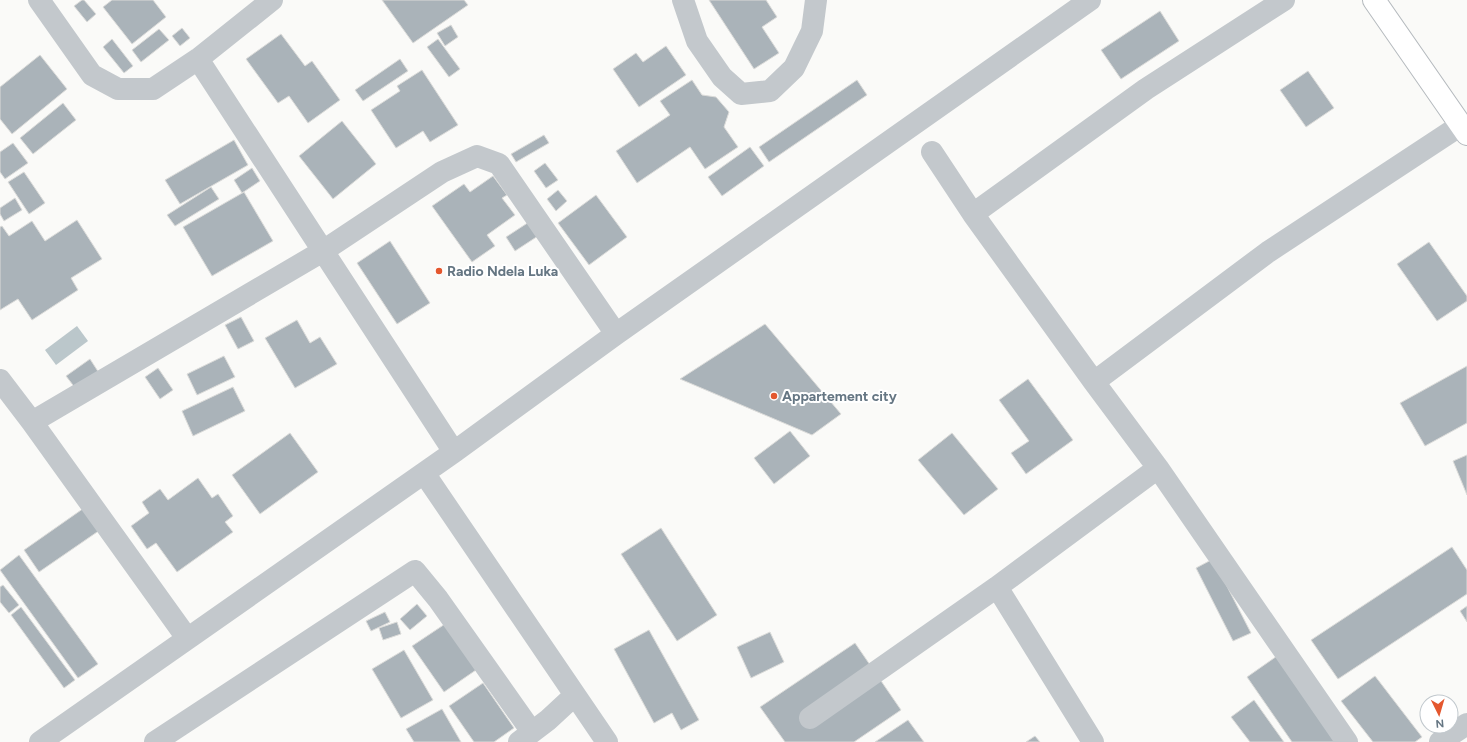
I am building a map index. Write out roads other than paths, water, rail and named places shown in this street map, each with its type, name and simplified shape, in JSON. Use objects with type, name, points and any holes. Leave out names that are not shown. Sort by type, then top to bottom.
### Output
[{"type":"main road","points":[[1374,0],[1464,129]]},
{"type":"street","points":[[40,0],[92,76],[118,89],[153,89],[198,59],[272,0]]},
{"type":"street","points":[[683,0],[697,41],[722,77],[741,94],[770,91],[794,68],[812,31],[816,0]]},
{"type":"street","points":[[40,742],[454,452],[616,334],[1090,0]]},
{"type":"street","points":[[973,214],[1146,89],[1284,0]]},
{"type":"street","points":[[198,59],[454,452]]},
{"type":"street","points":[[1094,382],[1268,252],[1464,129]]},
{"type":"street","points":[[932,152],[973,214],[1158,468],[1347,742]]},
{"type":"street","points":[[32,422],[323,251],[442,172],[477,156],[499,164],[616,334]]},
{"type":"street","points":[[3,391],[32,422],[187,638]]},
{"type":"street","points":[[810,718],[997,587],[1158,468]]},
{"type":"street","points":[[424,473],[607,742]]},
{"type":"street","points":[[155,742],[415,571],[438,599],[526,737],[548,720],[575,695]]},
{"type":"street","points":[[997,587],[1093,742]]},
{"type":"street","points":[[1440,742],[1467,724]]},
{"type":"place","name":"Radio Ndela Luka","points":[[439,271]]},
{"type":"place","name":"Appartement city","points":[[774,396]]}]
